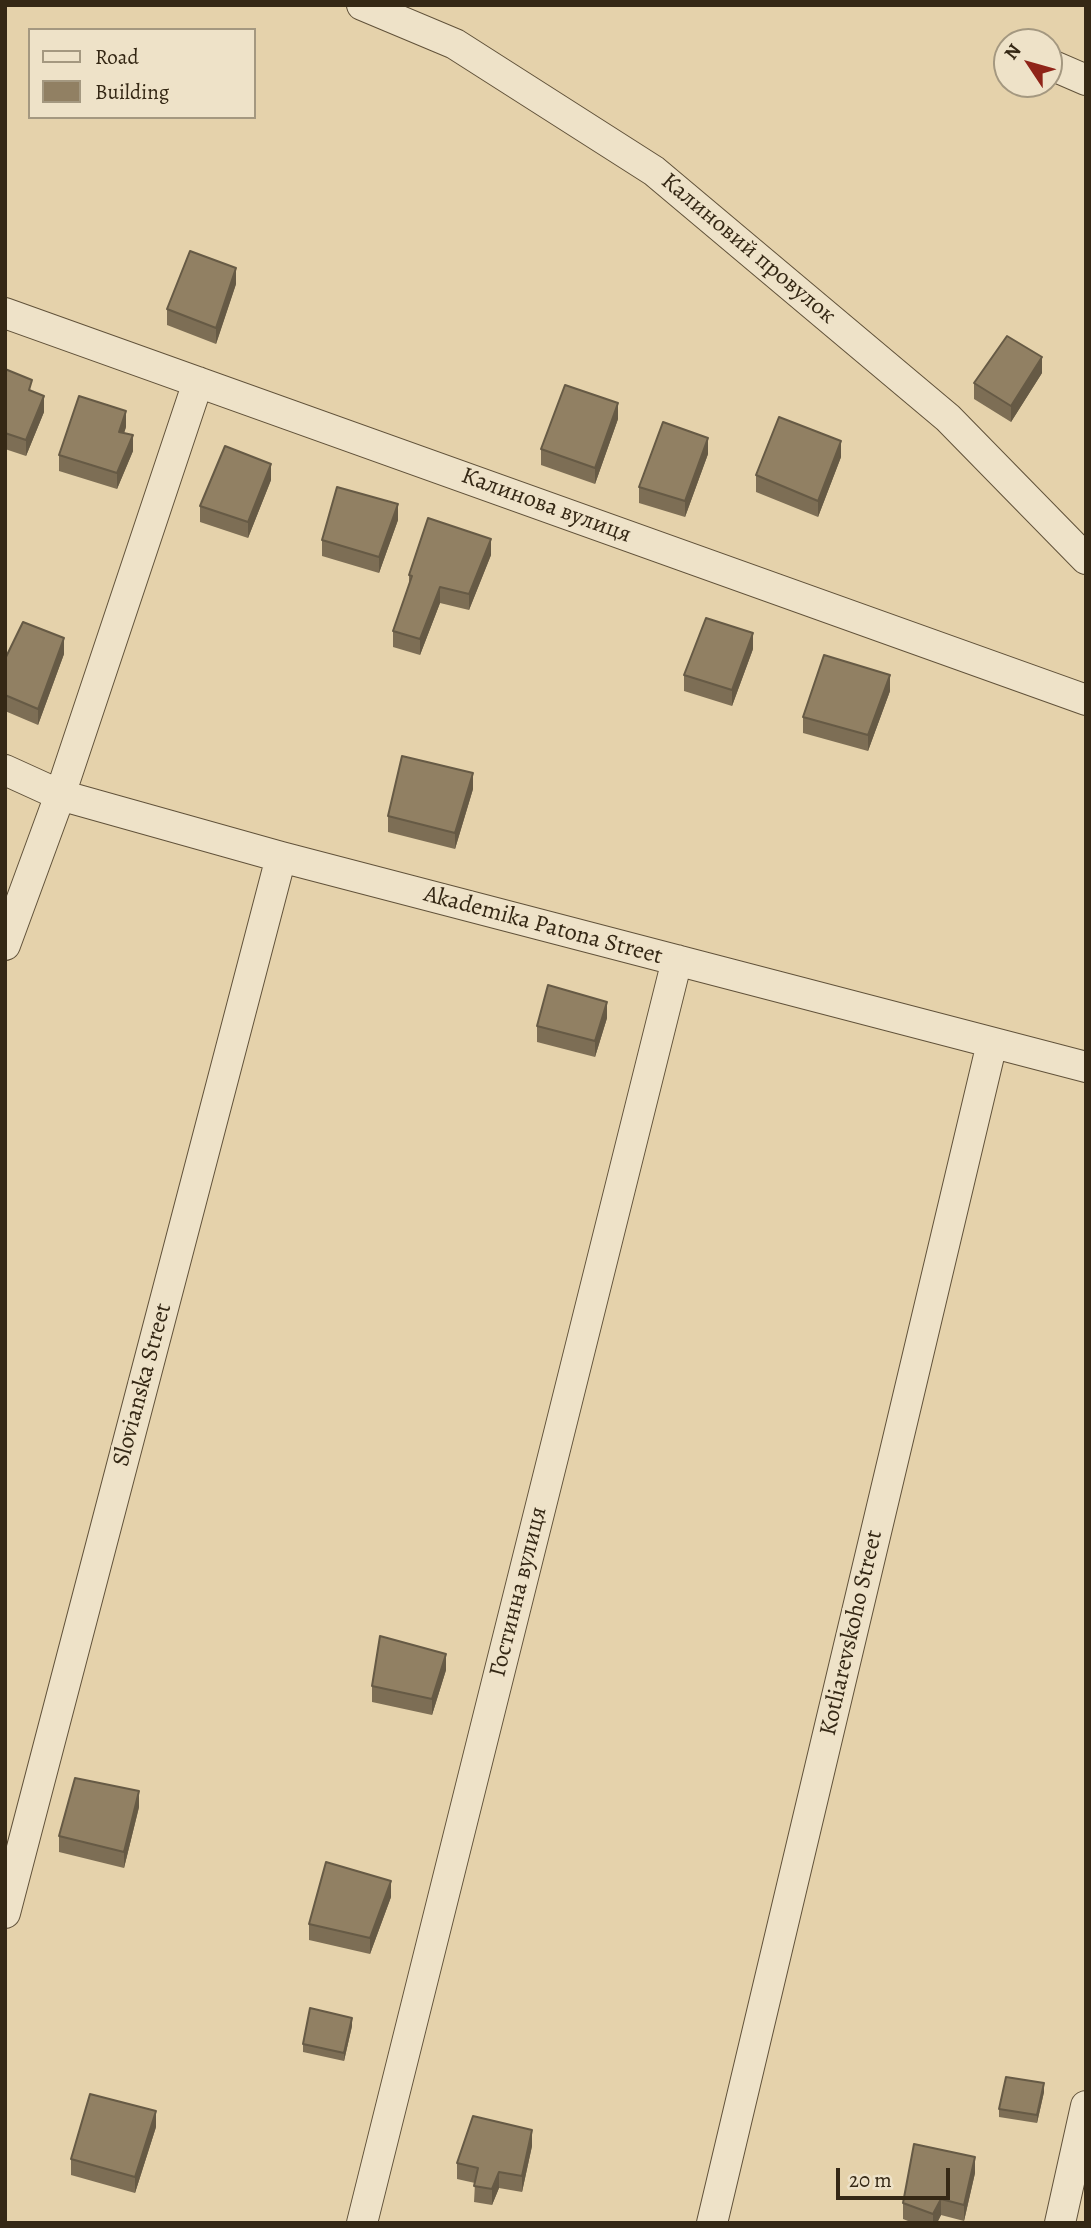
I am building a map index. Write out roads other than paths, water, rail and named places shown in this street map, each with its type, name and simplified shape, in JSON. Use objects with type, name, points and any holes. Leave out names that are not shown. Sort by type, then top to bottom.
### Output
[{"type":"street","name":"Калиновий провулок","points":[[362,5],[455,44],[654,171],[948,418],[1086,559]]},
{"type":"street","points":[[1063,70],[1086,80]]},
{"type":"street","name":"Калинова вулиця","points":[[5,313],[1086,700]]},
{"type":"street","points":[[5,945],[61,795],[198,382]]},
{"type":"street","name":"Akademika Patona Street","points":[[5,769],[61,795],[281,857],[1086,1067]]},
{"type":"street","name":"Slovianska Street","points":[[5,1913],[281,857]]},
{"type":"street","name":"Гостинна вулиця","points":[[362,2223],[677,960]]},
{"type":"street","name":"Kotliarevskoho Street","points":[[712,2223],[992,1042]]},
{"type":"street","points":[[1060,2223],[1086,2106]]}]
